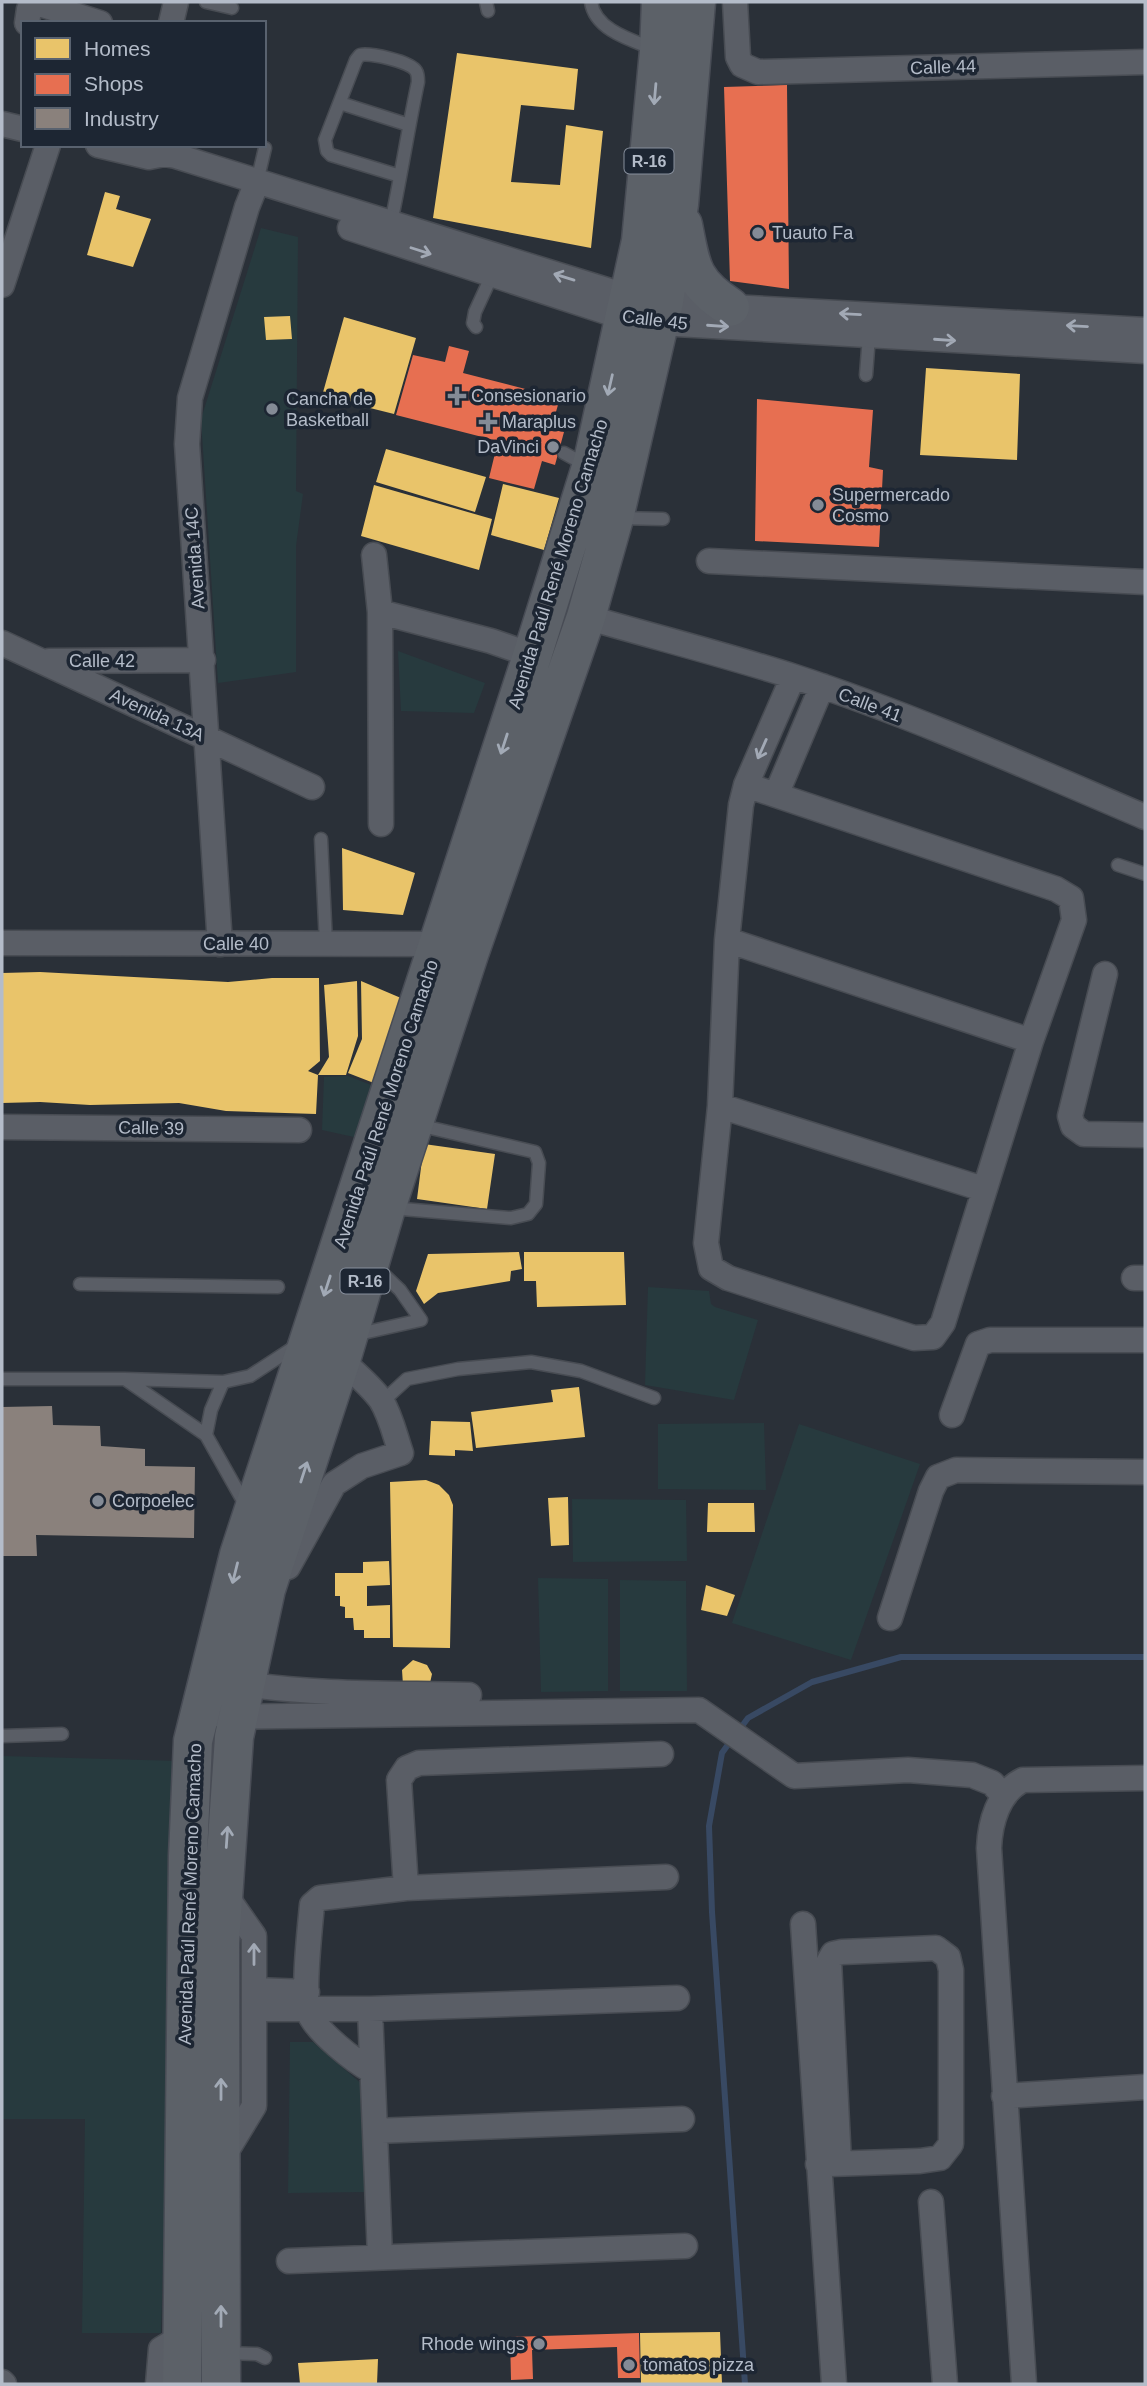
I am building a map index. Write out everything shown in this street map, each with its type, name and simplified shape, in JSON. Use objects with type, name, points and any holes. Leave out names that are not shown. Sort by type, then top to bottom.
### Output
[{"type":"main road","name":"Avenida Paúl René Moreno Camacho","points":[[182,2384],[188,1856],[193,1741],[251,1517],[371,1263],[386,1208],[415,1124],[454,949],[586,617],[614,518],[644,310],[641,241],[661,2]]},
{"type":"main road","name":"Avenida Paúl René Moreno Camacho","points":[[221,2369],[220,1943],[233,1737],[266,1589],[333,1344],[454,949],[533,653],[578,457],[644,310],[679,204],[696,2]]},
{"type":"main road","points":[[679,204],[691,267],[701,284],[730,307]]},
{"type":"street","points":[[171,21],[176,2]]},
{"type":"street","name":"Calle 44","points":[[735,2],[738,57],[742,65],[758,72],[1145,62]]},
{"type":"street","points":[[27,21],[29,9],[35,5],[43,5],[94,21]]},
{"type":"street","points":[[2,124],[21,129]]},
{"type":"street","points":[[2,285],[47,147]]},
{"type":"street","name":"Calle 45","points":[[110,147],[141,152],[170,171],[254,188],[391,223],[644,310],[730,307],[1145,330]]},
{"type":"street","name":"Calle 45","points":[[254,188],[492,275],[644,310],[869,336],[1145,352]]},
{"type":"street","name":"Avenida 14C","points":[[220,944],[187,422],[190,398],[254,188]]},
{"type":"street","points":[[374,555],[380,612],[381,824]]},
{"type":"street","points":[[709,561],[1145,582]]},
{"type":"street","points":[[380,612],[533,653]]},
{"type":"street","name":"Calle 41","points":[[586,617],[822,686],[1028,767],[1145,817]]},
{"type":"street","name":"Avenida 13A","points":[[2,643],[312,788]]},
{"type":"street","name":"Calle 42","points":[[2,661],[203,660]]},
{"type":"street","points":[[746,785],[1056,889],[1071,898],[1074,920],[1031,1041],[943,1323],[933,1337],[914,1338],[728,1278],[711,1268],[706,1243],[720,1106],[727,940],[741,805],[746,785],[793,677]]},
{"type":"street","points":[[776,795],[822,686]]},
{"type":"street","points":[[727,940],[1031,1041]]},
{"type":"street","name":"Calle 40","points":[[2,943],[326,944],[454,949]]},
{"type":"street","points":[[1105,974],[1070,1116],[1073,1126],[1084,1134],[1145,1135]]},
{"type":"street","points":[[720,1106],[983,1189]]},
{"type":"street","name":"Calle 39","points":[[2,1127],[299,1130]]},
{"type":"street","points":[[952,1415],[978,1344],[990,1340],[1145,1340]]},
{"type":"street","points":[[259,1623],[334,1483],[362,1466],[401,1453],[391,1420],[382,1402],[333,1344]]},
{"type":"street","points":[[890,1618],[938,1476],[956,1470],[1145,1472]]},
{"type":"street","points":[[200,1716],[271,1688],[469,1695]]},
{"type":"street","points":[[242,1701],[699,1710],[794,1776],[908,1770],[972,1775],[992,1783],[1004,1796]]},
{"type":"street","points":[[406,1888],[399,1780],[407,1768],[419,1763],[661,1754]]},
{"type":"street","points":[[1024,2384],[989,1849],[991,1826],[1004,1796],[1015,1783],[1023,1780],[1145,1778]]},
{"type":"street","points":[[372,2071],[361,2065],[316,2025],[307,2002],[312,1905],[320,1898],[406,1888],[666,1877]]},
{"type":"street","points":[[221,2160],[254,2106],[254,1936],[224,1893]]},
{"type":"street","points":[[803,1924],[829,2164]]},
{"type":"street","points":[[829,2164],[940,2158],[951,2144],[951,1970],[948,1957],[936,1948],[842,1952],[833,1954],[829,1961],[829,2164],[824,2221],[834,2384]]},
{"type":"street","points":[[254,2000],[307,2002],[370,2010],[677,1998]]},
{"type":"street","points":[[370,2010],[380,2257]]},
{"type":"street","points":[[1004,2096],[1145,2087]]},
{"type":"street","points":[[375,2131],[682,2119]]},
{"type":"street","points":[[932,2202],[945,2384]]},
{"type":"street","points":[[289,2261],[685,2246]]},
{"type":"street","points":[[158,2384],[161,2349],[183,2336]]},
{"type":"lane","points":[[206,2],[232,8]]},
{"type":"lane","points":[[591,2],[595,16],[602,24],[616,33],[659,51]]},
{"type":"lane","points":[[391,223],[400,176],[409,125],[418,82],[415,69],[410,65],[371,54],[360,55],[325,140],[327,151],[331,155],[400,176]]},
{"type":"lane","points":[[340,103],[409,125]]},
{"type":"lane","points":[[254,188],[265,148]]},
{"type":"lane","points":[[476,327],[473,323],[475,312],[492,275]]},
{"type":"lane","points":[[866,375],[869,336]]},
{"type":"lane","points":[[614,518],[663,519]]},
{"type":"lane","points":[[321,839],[326,944]]},
{"type":"lane","points":[[1118,865],[1145,874]]},
{"type":"lane","points":[[386,1208],[415,1208],[511,1218],[528,1214],[536,1204],[540,1163],[535,1152],[415,1124]]},
{"type":"lane","points":[[2,1379],[223,1382],[250,1376],[333,1344],[421,1321],[390,1279],[371,1263]]},
{"type":"lane","points":[[80,1284],[278,1287]]},
{"type":"lane","points":[[382,1402],[407,1379],[458,1369],[531,1362],[581,1371],[654,1398]]},
{"type":"lane","points":[[125,1379],[206,1435],[251,1517]]},
{"type":"lane","points":[[206,1435],[211,1410],[223,1382]]},
{"type":"lane","points":[[2,1736],[62,1734]]},
{"type":"lane","points":[[221,2369],[257,2354],[265,2358]]},
{"type":"green space","points":[[261,228],[298,237],[296,491],[303,494],[296,546],[296,672],[218,683],[201,419]]},
{"type":"green space","points":[[398,651],[485,683],[474,713],[401,711]]},
{"type":"green space","points":[[348,1076],[379,1088],[363,1139],[322,1130],[324,1077]]},
{"type":"green space","points":[[648,1287],[709,1291],[711,1304],[715,1307],[758,1320],[734,1400],[645,1385]]},
{"type":"green space","points":[[764,1423],[766,1490],[658,1489],[658,1424]]},
{"type":"green space","points":[[799,1424],[920,1464],[851,1660],[732,1623]]},
{"type":"green space","points":[[572,1499],[686,1500],[687,1561],[573,1562]]},
{"type":"green space","points":[[538,1578],[608,1579],[608,1691],[541,1692]]},
{"type":"green space","points":[[620,1580],[686,1581],[687,1691],[620,1691]]},
{"type":"green space","points":[[2,1756],[178,1761],[161,2333],[82,2333],[85,2119],[2,2119]]},
{"type":"green space","points":[[290,2042],[313,2042],[363,2085],[369,2192],[288,2193]]},
{"type":"building: Homes","points":[[457,53],[578,69],[574,110],[521,105],[511,182],[560,185],[566,125],[603,131],[591,248],[433,218]]},
{"type":"building: Homes","points":[[105,192],[120,196],[116,209],[151,219],[133,267],[87,255]]},
{"type":"building: Homes","points":[[290,316],[292,339],[266,340],[264,317]]},
{"type":"building: Homes","points":[[344,317],[416,338],[394,414],[322,396]]},
{"type":"building: Homes","points":[[926,368],[1020,374],[1017,460],[920,455]]},
{"type":"building: Homes","points":[[386,449],[486,477],[475,512],[376,482]]},
{"type":"building: Homes","points":[[503,484],[559,498],[544,550],[491,535]]},
{"type":"building: Homes","points":[[374,485],[492,519],[479,570],[361,536]]},
{"type":"building: Homes","points":[[342,848],[415,873],[403,915],[343,910]]},
{"type":"building: Homes","points":[[40,972],[228,982],[319,978],[320,1061],[308,1071],[318,1075],[316,1114],[226,1111],[179,1103],[2,1103],[2,973]]},
{"type":"building: Homes","points":[[357,981],[358,1036],[346,1075],[318,1075],[329,1057],[324,985]]},
{"type":"building: Homes","points":[[361,981],[408,1001],[379,1085],[348,1073],[362,1039]]},
{"type":"building: Homes","points":[[424,1144],[495,1154],[487,1209],[417,1199]]},
{"type":"building: Homes","points":[[519,1252],[522,1269],[511,1271],[510,1281],[438,1293],[424,1304],[416,1291],[428,1254]]},
{"type":"building: Homes","points":[[524,1252],[624,1252],[626,1305],[537,1307],[536,1281],[524,1281]]},
{"type":"building: Homes","points":[[579,1387],[585,1437],[476,1448],[471,1412],[553,1402],[551,1390]]},
{"type":"building: Homes","points":[[431,1421],[470,1422],[473,1451],[455,1450],[455,1456],[429,1455]]},
{"type":"building: Homes","points":[[426,1480],[439,1485],[449,1495],[453,1505],[450,1648],[393,1647],[390,1482]]},
{"type":"building: Homes","points":[[568,1497],[569,1545],[551,1546],[548,1498]]},
{"type":"building: Homes","points":[[708,1503],[754,1503],[755,1532],[707,1532]]},
{"type":"building: Homes","points":[[389,1561],[390,1585],[367,1586],[367,1606],[390,1605],[390,1638],[364,1638],[364,1630],[354,1630],[353,1618],[345,1618],[345,1607],[340,1606],[340,1596],[335,1596],[335,1573],[363,1573],[363,1562]]},
{"type":"building: Homes","points":[[706,1585],[735,1595],[727,1616],[701,1610]]},
{"type":"building: Homes","points":[[413,1660],[427,1665],[432,1674],[430,1683],[403,1685],[402,1670]]},
{"type":"building: Homes","points":[[720,2332],[722,2384],[641,2384],[640,2333]]},
{"type":"building: Homes","points":[[378,2359],[377,2384],[300,2384],[298,2363]]},
{"type":"building: Shops","name":"Tuauto Fa","points":[[787,85],[789,289],[730,281],[724,87]]},
{"type":"building: Shops","name":"Maraplus","points":[[449,346],[469,351],[463,373],[560,398],[551,429],[564,432],[555,465],[542,461],[534,489],[489,478],[498,441],[396,415],[413,355],[445,362]]},
{"type":"building: Shops","name":"Supermercado Cosmo","points":[[757,399],[873,410],[869,467],[883,470],[879,547],[755,541]]},
{"type":"building: Shops","points":[[639,2333],[640,2378],[618,2378],[617,2347],[532,2350],[533,2379],[511,2380],[510,2337]]},
{"type":"building: Industry","name":"Corpoelec","points":[[52,1406],[53,1425],[100,1426],[101,1446],[145,1449],[145,1466],[195,1467],[194,1538],[36,1535],[37,1556],[2,1556],[2,1407]]},
{"type":"waterway","points":[[739,1730],[748,1718],[812,1682],[901,1657],[1145,1657]]},
{"type":"waterway","points":[[732,1739],[722,1753],[709,1826],[712,1912],[745,2384]]},
{"type":"place","name":"Tuauto Fa","points":[[758,233]]},
{"type":"place","name":"Consesionario","points":[[457,396]]},
{"type":"place","name":"Cancha de Basketball","points":[[272,409]]},
{"type":"place","name":"Maraplus","points":[[488,422]]},
{"type":"place","name":"DaVinci","points":[[553,447]]},
{"type":"place","name":"Supermercado Cosmo","points":[[818,505]]},
{"type":"place","name":"Corpoelec","points":[[98,1501]]},
{"type":"place","name":"Rhode wings","points":[[539,2344]]},
{"type":"place","name":"tomatos pizza","points":[[629,2365]]}]
